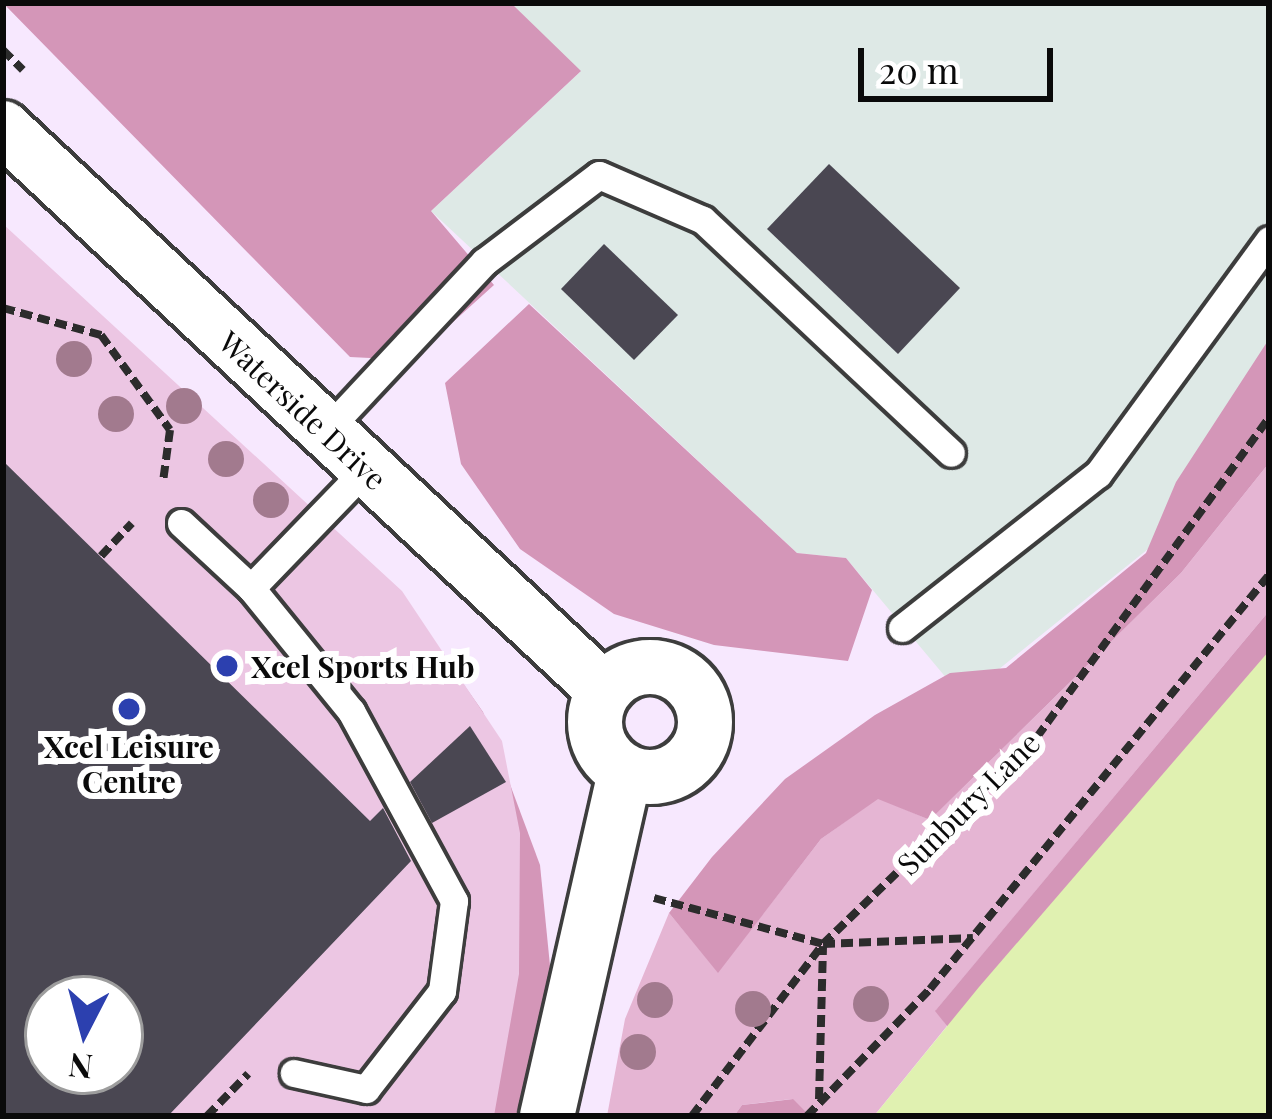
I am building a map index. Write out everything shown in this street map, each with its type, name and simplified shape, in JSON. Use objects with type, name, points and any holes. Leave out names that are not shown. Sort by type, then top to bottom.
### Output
[{"type":"street","name":"Waterside Drive","points":[[3,128],[604,689]]},
{"type":"street","points":[[630,670],[669,670],[705,717],[682,768],[625,772],[598,745],[604,689],[630,670]]},
{"type":"street","points":[[548,1116],[625,772]]},
{"type":"lane","points":[[325,432],[484,262],[599,176],[703,220],[951,453]]},
{"type":"lane","points":[[902,628],[1098,474],[1269,240]]},
{"type":"lane","points":[[250,588],[366,469]]},
{"type":"lane","points":[[181,523],[250,588],[363,730],[454,901],[442,991],[366,1089],[294,1073]]},
{"type":"path","points":[[3,308],[101,335],[170,430],[155,499]]},
{"type":"path","points":[[101,335],[111,324]]},
{"type":"path","name":"Sunbury Lane","points":[[692,1116],[824,944],[1037,737],[1269,418]]},
{"type":"path","points":[[101,556],[141,513]]},
{"type":"path","points":[[806,1116],[973,938],[1269,575]]},
{"type":"path","points":[[646,896],[824,944],[973,938]]},
{"type":"path","points":[[818,1102],[824,944]]},
{"type":"shaded area","points":[[3,3],[511,3],[581,71],[431,211],[494,285],[411,360],[350,357]]},
{"type":"shaded area","points":[[511,3],[1269,3],[1269,382],[1158,541],[963,698],[846,558],[797,553],[431,211],[580,72]]},
{"type":"shaded area","name":"Xcel Sports Hub","points":[[3,224],[402,591],[502,741],[520,833],[519,974],[494,1116],[3,1116]]},
{"type":"shaded area","points":[[529,304],[797,553],[846,558],[872,590],[848,661],[714,645],[614,614],[520,549],[461,464],[445,383]]},
{"type":"shaded area","points":[[1269,339],[1269,463],[1181,573],[930,820],[878,799],[821,839],[718,973],[669,913],[712,857],[785,779],[875,715],[950,673],[1006,668],[1146,553],[1176,482]]},
{"type":"shaded area","points":[[1269,463],[1269,611],[936,1010],[947,1026],[874,1116],[810,1116],[792,1099],[742,1105],[734,1116],[607,1116],[625,1019],[669,913],[718,972],[821,839],[878,798],[930,820],[1181,573]]},
{"type":"shaded area","points":[[1269,611],[1269,711],[999,1044],[947,1026],[935,1011]]},
{"type":"shaded area","points":[[419,621],[483,712],[540,865],[553,996],[517,1116],[423,1116]]},
{"type":"shaded area","points":[[1269,651],[1269,1116],[874,1116],[979,987]]},
{"type":"shaded area","points":[[793,1099],[810,1116],[734,1116],[742,1105]]},
{"type":"building","points":[[829,164],[960,288],[898,354],[767,229]]},
{"type":"building","points":[[604,244],[678,315],[634,360],[561,289]]},
{"type":"building","name":"Xcel Leisure Centre","points":[[3,461],[370,821],[383,808],[411,861],[168,1116],[3,1116]]},
{"type":"building","points":[[470,726],[506,782],[432,823],[410,782]]},
{"type":"place","name":"Xcel Sports Hub","points":[[227,666]]},
{"type":"place","name":"Xcel Leisure Centre","points":[[129,709]]}]
